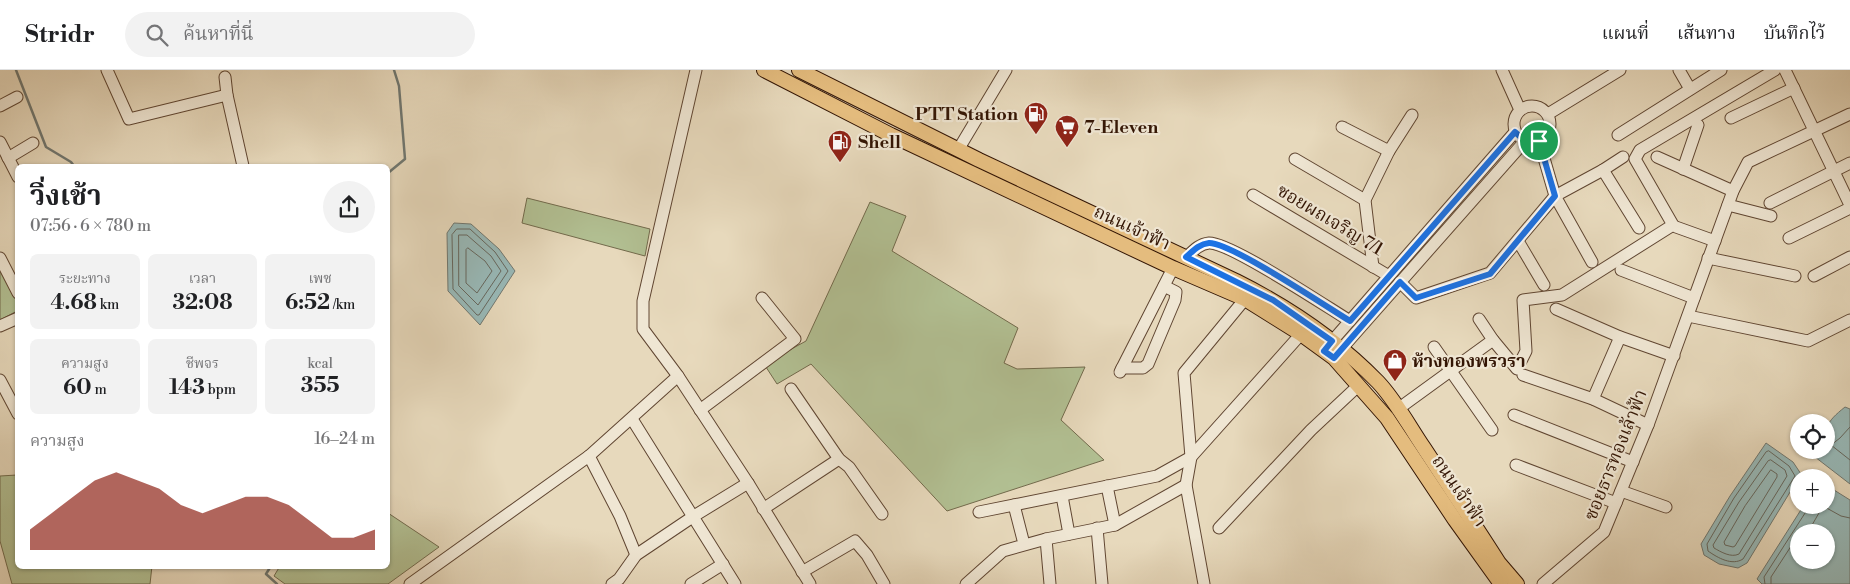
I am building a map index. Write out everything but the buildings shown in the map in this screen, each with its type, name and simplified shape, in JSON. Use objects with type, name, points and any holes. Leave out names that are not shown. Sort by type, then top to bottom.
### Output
[{"type":"main road","name":"ถนนเจ้าฟ้า","points":[[764,70],[891,135],[1173,268],[1245,299],[1301,334],[1333,350],[1358,386],[1387,418],[1455,520],[1501,584]]},
{"type":"main road","name":"ถนนเจ้าฟ้า","points":[[799,70],[958,150],[1273,300],[1333,350],[1379,384],[1398,408],[1499,563],[1517,584]]},
{"type":"street","points":[[108,70],[129,119],[227,95]]},
{"type":"street","points":[[696,70],[643,301],[643,329],[678,376],[748,483],[805,580],[855,541],[867,555],[884,584]]},
{"type":"street","points":[[958,150],[1006,70]]},
{"type":"street","points":[[1502,70],[1520,110]]},
{"type":"street","points":[[1548,114],[1620,70]]},
{"type":"street","points":[[1679,70],[1690,89]]},
{"type":"street","points":[[1618,135],[1722,70]]},
{"type":"street","points":[[1479,319],[1492,340],[1517,369],[1526,351],[1523,300],[1562,295],[1673,225],[1634,159],[1640,150],[1775,70]]},
{"type":"street","points":[[1785,70],[1816,131],[1850,206],[1789,238]]},
{"type":"street","points":[[225,77],[227,95],[243,164]]},
{"type":"street","points":[[1731,118],[1794,88]]},
{"type":"street","points":[[0,106],[17,97]]},
{"type":"street","points":[[1531,105],[1543,109],[1548,114],[1550,126],[1548,132],[1539,141],[1525,141],[1515,132],[1514,118],[1520,110],[1531,105]]},
{"type":"street","points":[[1816,131],[1850,114]]},
{"type":"street","points":[[1373,267],[1365,200],[1389,151],[1412,115]]},
{"type":"street","points":[[1683,169],[1698,125]]},
{"type":"street","points":[[1342,127],[1389,151]]},
{"type":"street","name":"ซอยธารทองเล้าฟ้า","points":[[1543,584],[1604,532],[1648,425],[1733,191],[1748,162],[1816,131]]},
{"type":"street","points":[[1333,350],[1350,321],[1515,132]]},
{"type":"street","points":[[1333,350],[1400,282],[1525,141]]},
{"type":"street","points":[[1539,141],[1555,196],[1592,262]]},
{"type":"street","points":[[0,142],[15,171]]},
{"type":"street","points":[[8,158],[33,143]]},
{"type":"street","points":[[1400,282],[1416,298],[1490,274],[1555,196],[1623,157]]},
{"type":"street","points":[[1657,157],[1733,191]]},
{"type":"street","points":[[1295,159],[1365,200]]},
{"type":"street","points":[[1770,203],[1850,163]]},
{"type":"street","points":[[1603,170],[1639,228]]},
{"type":"street","name":"ซอยผถเจริญ 7/1","points":[[1253,194],[1389,276]]},
{"type":"street","points":[[1728,205],[1771,216]]},
{"type":"street","points":[[1676,227],[1714,241]]},
{"type":"street","points":[[1518,241],[1544,285]]},
{"type":"street","points":[[1186,257],[1203,244],[1210,243],[1220,246],[1244,257],[1350,321]]},
{"type":"street","points":[[1814,276],[1850,257]]},
{"type":"street","points":[[0,258],[15,287]]},
{"type":"street","points":[[1708,258],[1795,276]]},
{"type":"street","points":[[1164,286],[1176,292],[1175,300],[1148,364],[1143,368],[1121,370],[1173,268]]},
{"type":"street","points":[[1621,270],[1694,298]]},
{"type":"street","points":[[700,410],[795,339],[762,298]]},
{"type":"street","points":[[1204,584],[1186,485],[1191,457],[1184,373],[1245,299]]},
{"type":"street","points":[[1556,309],[1620,337],[1674,356]]},
{"type":"street","points":[[1688,316],[1808,341],[1850,320]]},
{"type":"street","points":[[0,326],[15,319]]},
{"type":"street","points":[[979,512],[1157,476],[1191,457],[1301,334]]},
{"type":"street","points":[[1593,399],[1620,337]]},
{"type":"street","points":[[1398,408],[1492,340]]},
{"type":"street","points":[[1434,347],[1492,430]]},
{"type":"street","points":[[1524,375],[1593,399],[1648,425]]},
{"type":"street","points":[[410,584],[589,456],[678,376]]},
{"type":"street","points":[[0,380],[15,408]]},
{"type":"street","points":[[1219,528],[1311,430],[1358,386]]},
{"type":"street","points":[[791,389],[839,459],[849,467],[882,514]]},
{"type":"street","points":[[1514,415],[1633,462]]},
{"type":"street","points":[[632,419],[736,584]]},
{"type":"street","points":[[589,456],[620,516],[636,555]]},
{"type":"street","points":[[763,509],[839,459]]},
{"type":"street","points":[[1516,465],[1616,503]]},
{"type":"street","points":[[612,584],[619,579],[636,555],[748,483]]},
{"type":"street","points":[[966,584],[1003,551],[1024,544],[1115,525],[1186,485]]},
{"type":"street","points":[[1107,486],[1115,525]]},
{"type":"street","points":[[1621,491],[1666,507]]},
{"type":"street","points":[[1062,496],[1069,534]]},
{"type":"street","points":[[1014,505],[1024,544]]},
{"type":"street","points":[[1097,528],[1102,584]]},
{"type":"street","points":[[1046,539],[1050,584]]},
{"type":"street","points":[[691,584],[724,564]]},
{"type":"green space","points":[[527,198],[650,229],[645,256],[522,223]]},
{"type":"green space","points":[[870,202],[906,216],[892,251],[1018,328],[1004,363],[1017,369],[1085,367],[1061,420],[1104,460],[947,511],[811,364],[777,384],[764,364],[806,341]]},
{"type":"green space","points":[[0,269],[15,298],[15,312],[0,320]]},
{"type":"green space","points":[[15,475],[15,569],[152,569],[150,584],[12,584],[0,541],[0,476]]},
{"type":"green space","points":[[390,514],[439,547],[388,584],[285,584],[274,576],[278,569],[390,569]]},
{"type":"water","points":[[454,223],[471,224],[499,249],[515,271],[480,325],[448,291],[447,233]]},
{"type":"water","points":[[1845,407],[1850,409],[1850,484],[1835,472],[1835,469],[1831,469],[1818,459],[1835,459],[1835,416]]},
{"type":"water","points":[[1766,443],[1793,462],[1798,469],[1790,469],[1790,492],[1747,563],[1738,568],[1719,564],[1704,555],[1701,544],[1730,496]]},
{"type":"water","points":[[1835,491],[1850,500],[1850,584],[1762,584],[1757,579],[1790,527],[1790,569],[1835,569],[1835,524],[1792,524],[1798,514],[1835,514]]},
{"type":"waterway","points":[[16,70],[46,147],[72,164]]},
{"type":"waterway","points":[[390,171],[405,159],[399,86],[394,70]]},
{"type":"waterway","points":[[269,569],[266,574],[277,584]]},
{"type":"place","name":"PTT Station","points":[[1036,135]]},
{"type":"place","name":"7-Eleven","points":[[1067,148]]},
{"type":"place","name":"Shell","points":[[840,163]]},
{"type":"place","name":"ห้างทองพรวรา","points":[[1395,382]]},
{"type":"route","points":[[1515,132],[1525,141],[1539,141],[1555,196],[1490,274],[1416,298],[1400,282],[1334,358],[1324,351],[1332,341],[1273,300],[1186,257],[1203,244],[1210,243],[1220,246],[1244,257],[1350,321],[1515,132]]}]
